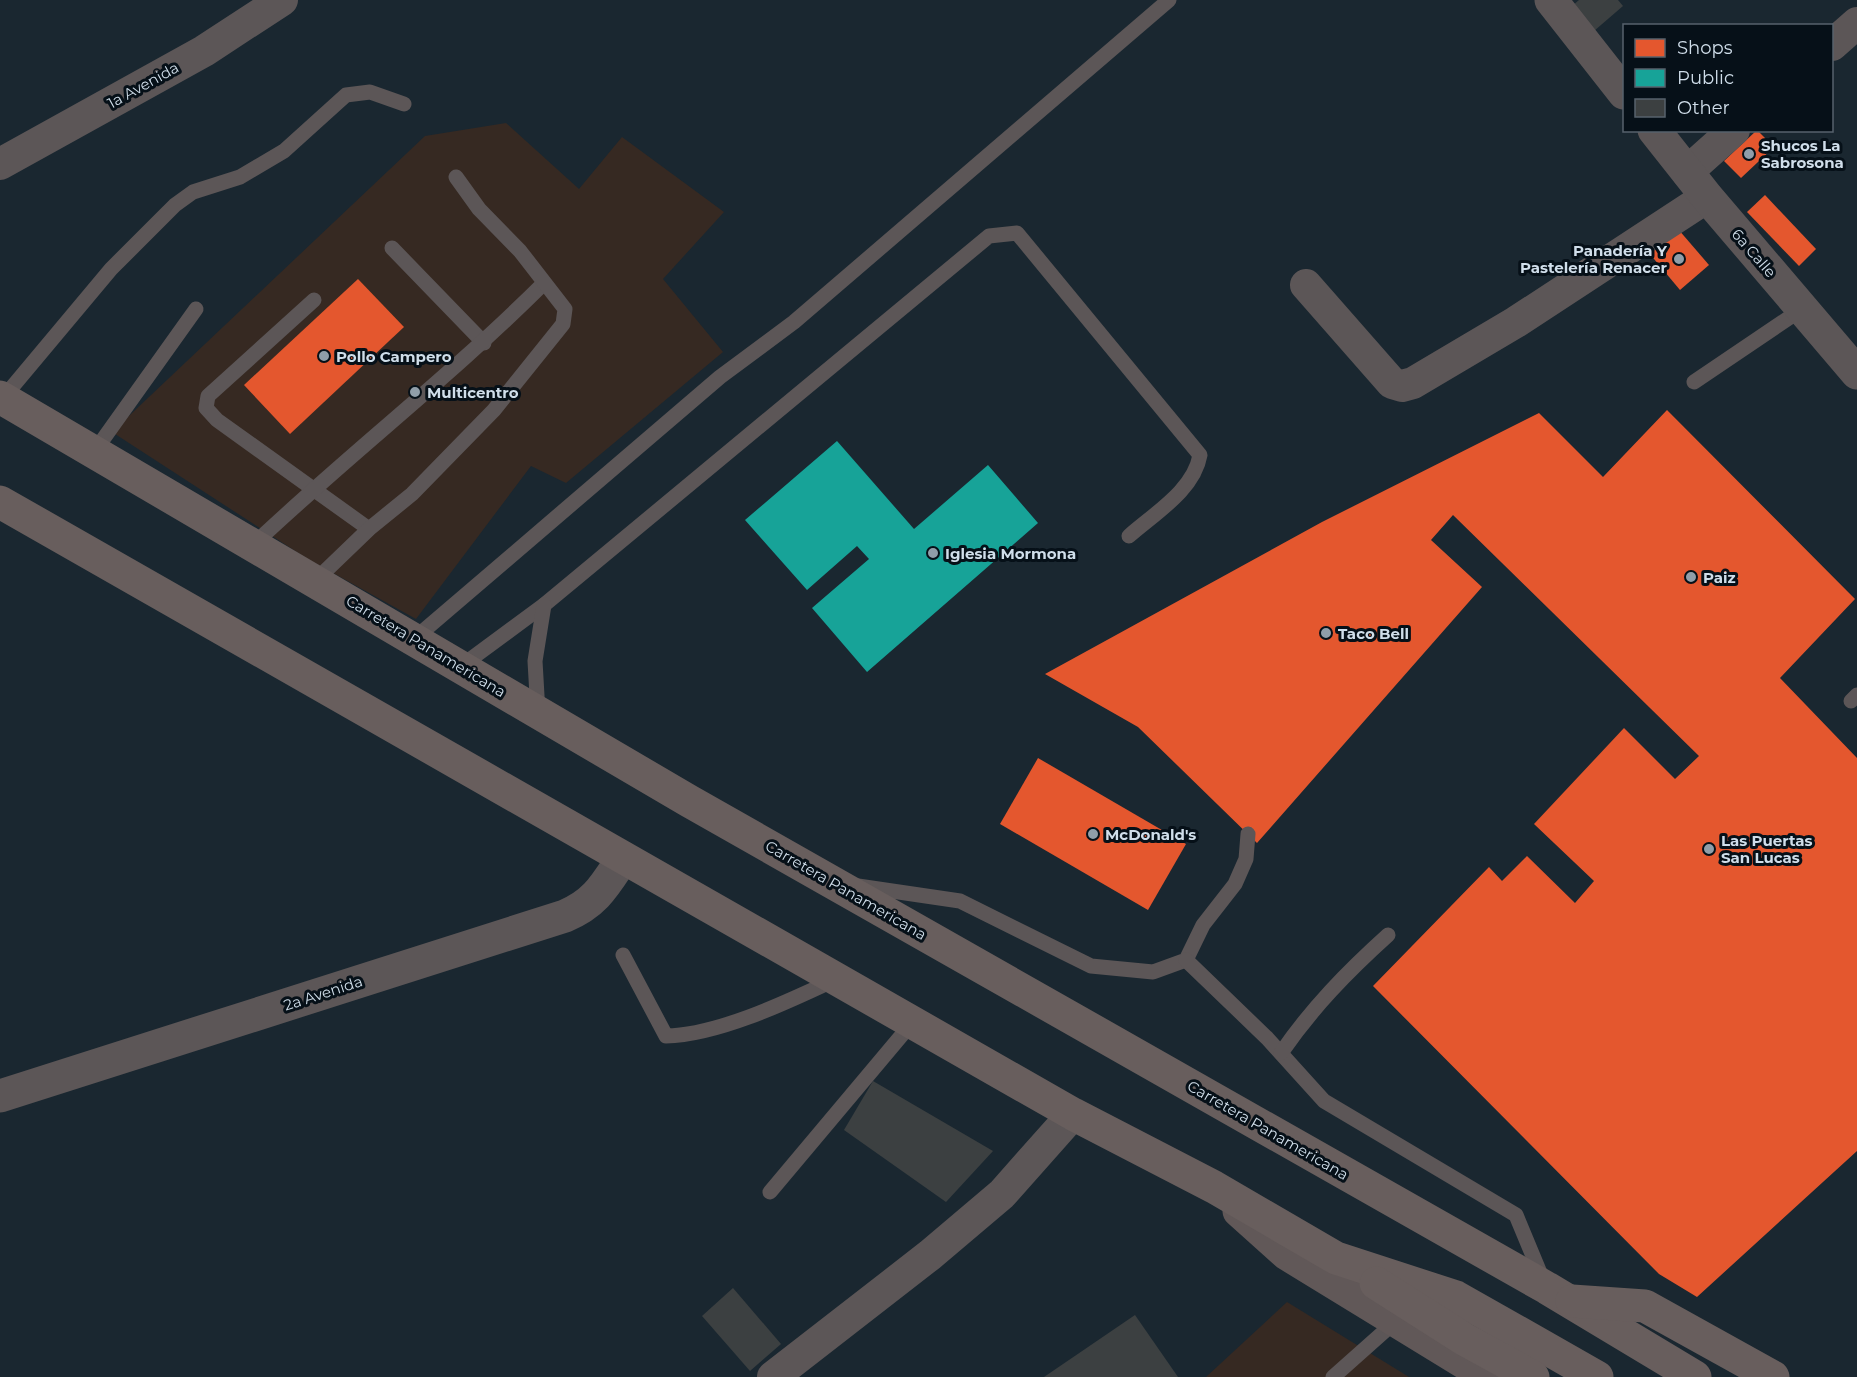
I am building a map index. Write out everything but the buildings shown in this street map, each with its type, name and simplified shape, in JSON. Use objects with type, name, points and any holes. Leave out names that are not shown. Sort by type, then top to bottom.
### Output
[{"type":"highway","name":"Carretera Panamericana","points":[[1,397],[316,580],[538,713],[831,882],[1571,1297],[1695,1377]]},
{"type":"highway","points":[[0,502],[1073,1114],[1214,1187],[1336,1258],[1464,1339],[1533,1377]]},
{"type":"highway","points":[[1336,1258],[1456,1297],[1597,1377]]},
{"type":"highway","points":[[1571,1297],[1720,1377]]},
{"type":"highway","points":[[1571,1297],[1645,1305],[1773,1377]]},
{"type":"main road","points":[[1214,1187],[1287,1254],[1480,1375]]},
{"type":"street","name":"1a Avenida","points":[[0,164],[204,51],[282,0]]},
{"type":"street","points":[[1557,2],[1623,92]]},
{"type":"street","points":[[1833,44],[1857,23]]},
{"type":"street","name":"6a Calle","points":[[1656,132],[1697,185],[1857,373]]},
{"type":"street","points":[[1306,285],[1392,383],[1402,386],[1413,383],[1516,322],[1697,185],[1733,132]]},
{"type":"street","name":"2a Avenida","points":[[0,1096],[565,916],[584,908],[599,894],[623,858]]},
{"type":"street","points":[[773,1377],[930,1255],[1002,1194],[1073,1114]]},
{"type":"lane","points":[[414,639],[720,377],[794,322],[1169,0]]},
{"type":"lane","points":[[1,397],[111,269],[184,198],[208,185],[240,177],[284,151],[346,95],[370,92],[404,104]]},
{"type":"lane","points":[[316,580],[369,529],[412,494],[494,410],[563,324],[565,309],[520,251],[479,209],[456,177]]},
{"type":"lane","points":[[460,667],[544,605],[989,236],[1017,233],[1200,454],[1197,471],[1185,486],[1129,536]]},
{"type":"lane","points":[[392,248],[484,343]]},
{"type":"lane","points":[[253,545],[312,490],[484,343],[544,283]]},
{"type":"lane","points":[[314,300],[208,396],[206,408],[217,420],[369,529]]},
{"type":"lane","points":[[94,452],[196,309]]},
{"type":"lane","points":[[1694,382],[1802,309]]},
{"type":"lane","points":[[538,713],[535,661],[544,605]]},
{"type":"lane","points":[[831,882],[960,901],[1091,966],[1153,972],[1186,960],[1203,925],[1235,884],[1246,859],[1248,834]]},
{"type":"lane","points":[[1281,1053],[1308,1015],[1342,976],[1388,934]]},
{"type":"lane","points":[[623,955],[666,1036],[689,1035],[785,1003],[835,979]]},
{"type":"lane","points":[[1186,960],[1267,1038],[1324,1101],[1516,1215],[1571,1297]]},
{"type":"lane","points":[[770,1192],[912,1023]]},
{"type":"lane","points":[[1333,1377],[1396,1321]]},
{"type":"shaded area","name":"Multicentro","points":[[506,123],[579,189],[622,137],[724,212],[663,279],[723,352],[566,483],[531,466],[416,619],[306,558],[112,432],[425,136]]},
{"type":"shaded area","points":[[1287,1302],[1409,1377],[1206,1377]]},
{"type":"place","name":"Shucos La Sabrosona","points":[[1749,154]]},
{"type":"place","name":"Panadería Y Pastelería Renacer","points":[[1679,259]]},
{"type":"place","name":"Pollo Campero","points":[[324,356]]},
{"type":"place","name":"Multicentro","points":[[415,392]]},
{"type":"place","name":"Iglesia Mormona","points":[[933,553]]},
{"type":"place","name":"Paiz","points":[[1691,577]]},
{"type":"place","name":"Taco Bell","points":[[1326,633]]},
{"type":"place","name":"McDonald's","points":[[1093,834]]},
{"type":"place","name":"Las Puertas San Lucas","points":[[1709,849]]}]
